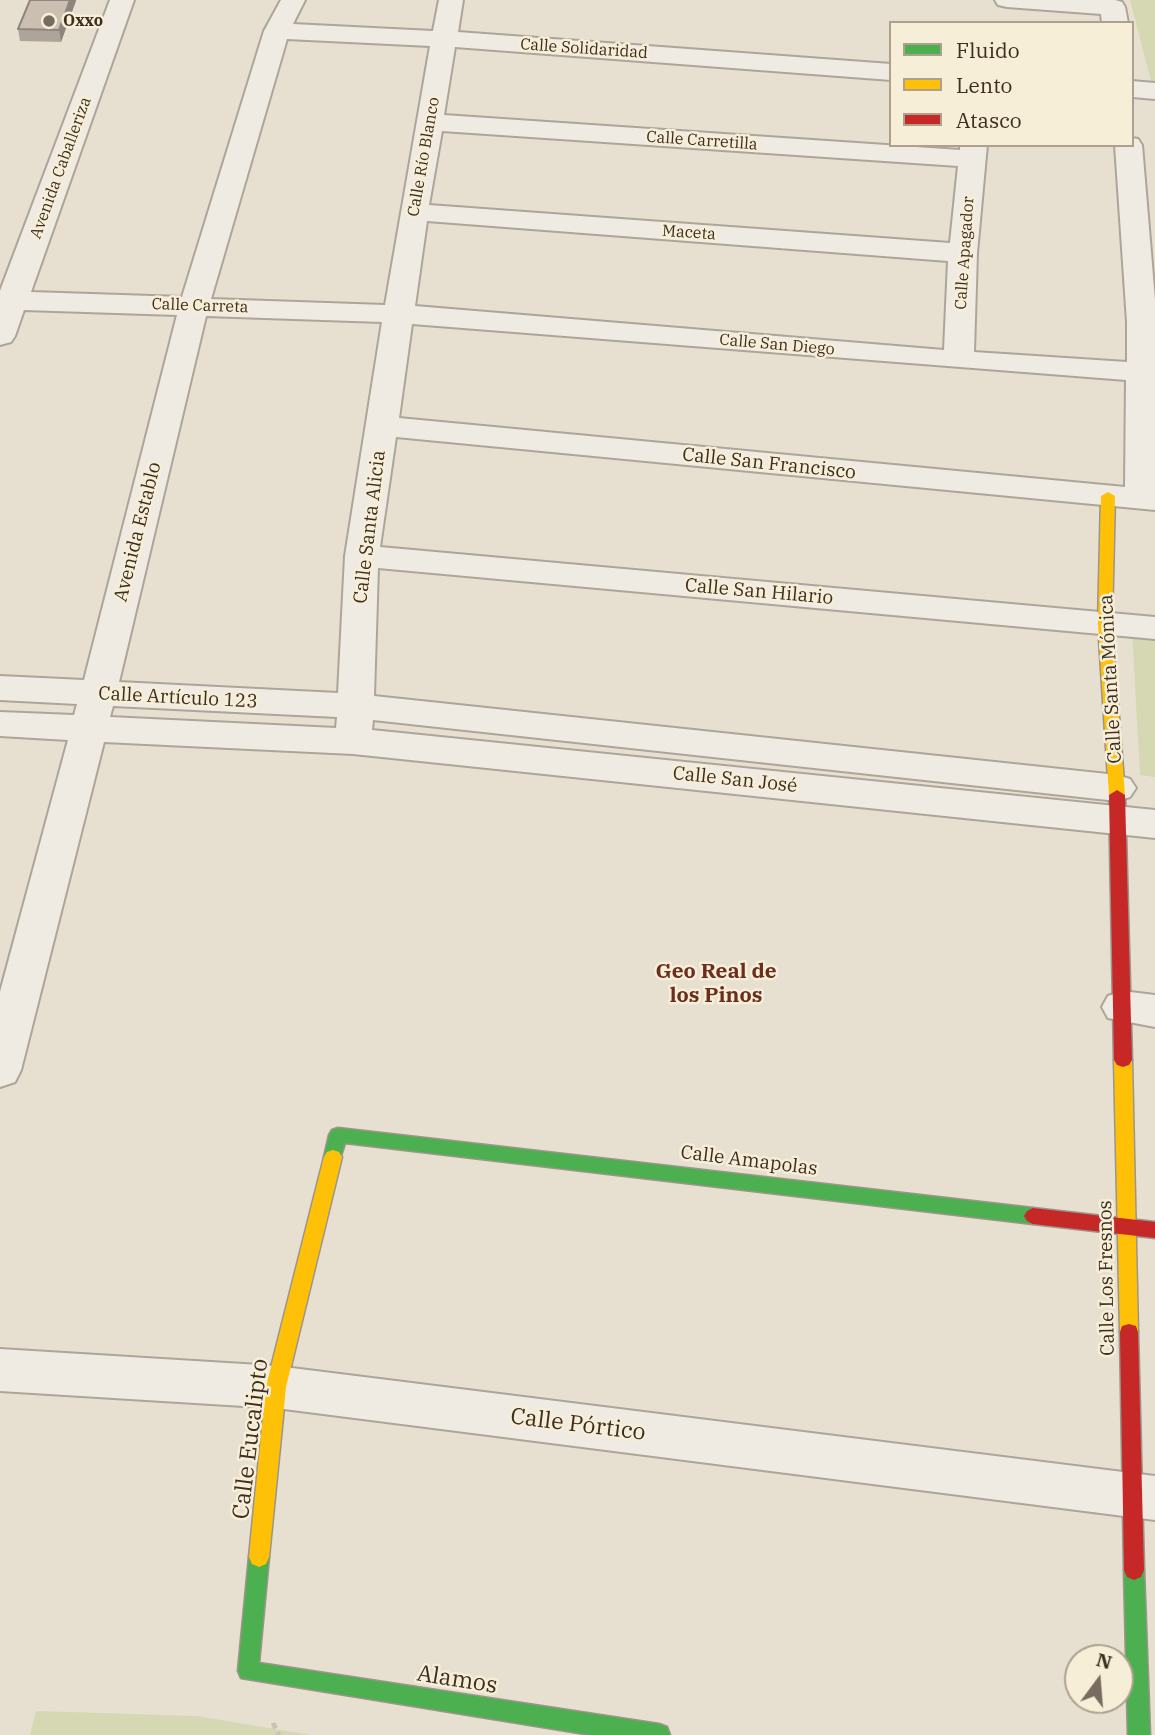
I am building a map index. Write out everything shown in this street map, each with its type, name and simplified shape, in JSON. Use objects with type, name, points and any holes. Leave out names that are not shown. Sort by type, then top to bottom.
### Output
[{"type":"street","name":"Avenida Caballeriza","points":[[0,336],[7,300],[122,0]]},
{"type":"street","name":"Avenida Establo","points":[[0,1070],[98,694],[194,305],[277,31],[293,0]]},
{"type":"street","name":"Calle Río Blanco","points":[[399,314],[451,0]]},
{"type":"street","points":[[1007,0],[1114,15]]},
{"type":"street","name":"Calle Solidaridad","points":[[277,31],[444,38],[889,72]]},
{"type":"street","points":[[1134,89],[1155,91]]},
{"type":"street","name":"Calle Carretilla","points":[[430,122],[973,152]]},
{"type":"street","points":[[1129,147],[1143,176],[1146,271],[1142,322],[1148,372],[1148,499]]},
{"type":"street","name":"Calle Apagador","points":[[960,360],[963,253],[973,152]]},
{"type":"street","name":"Maceta","points":[[414,212],[963,253]]},
{"type":"street","name":"Calle Carreta","points":[[7,300],[399,314]]},
{"type":"street","name":"Calle San Diego","points":[[399,314],[960,360],[1148,372]]},
{"type":"street","name":"Calle Santa Alicia","points":[[355,723],[362,556],[399,314]]},
{"type":"street","name":"Calle San Francisco","points":[[382,426],[1148,499]]},
{"type":"street","name":"Calle Santa Mónica","points":[[1108,496],[1105,624],[1117,804]]},
{"type":"street","name":"Calle San Hilario","points":[[362,556],[1155,628]]},
{"type":"street","name":"Calle Artículo 123","points":[[0,688],[98,694],[355,723]]},
{"type":"street","name":"Calle Artículo 123","points":[[0,724],[87,728],[355,723]]},
{"type":"street","name":"Calle San José","points":[[355,723],[1117,804],[1155,824]]},
{"type":"street","name":"Calle Los Fresnos","points":[[1117,804],[1139,1009],[1128,1226],[1143,1496],[1139,1735]]},
{"type":"street","name":"Calle Amapolas","points":[[338,1135],[1155,1230]]},
{"type":"street","name":"Calle Eucalipto","points":[[248,1671],[276,1387],[338,1135]]},
{"type":"street","name":"Calle Pórtico","points":[[0,1370],[276,1387],[1143,1496]]},
{"type":"street","name":"Alamos","points":[[248,1671],[659,1735]]},
{"type":"green space","points":[[1130,0],[1155,0],[1155,85],[1152,85]]},
{"type":"green space","points":[[1132,631],[1155,634],[1155,777],[1140,775]]},
{"type":"green space","points":[[36,1711],[197,1716],[311,1735],[30,1735]]},
{"type":"building","points":[[30,0],[70,0],[59,30],[18,29]]},
{"type":"traffic: fast","points":[[333,1157],[338,1135],[1033,1216]]},
{"type":"traffic: fast","points":[[259,1557],[248,1671],[659,1735]]},
{"type":"traffic: fast","points":[[1134,1570],[1139,1735]]},
{"type":"traffic: slow","points":[[1108,496],[1105,624],[1117,795]]},
{"type":"traffic: slow","points":[[1123,1060],[1129,1332]]},
{"type":"traffic: slow","points":[[259,1557],[276,1387],[333,1157]]},
{"type":"traffic: jam","points":[[1117,795],[1123,1060]]},
{"type":"traffic: jam","points":[[1033,1216],[1155,1230]]},
{"type":"traffic: jam","points":[[1129,1332],[1134,1570]]},
{"type":"place","name":"Oxxo","points":[[49,21]]},
{"type":"district","name":"Geo Real de los Pinos","points":[[716,984]]}]
